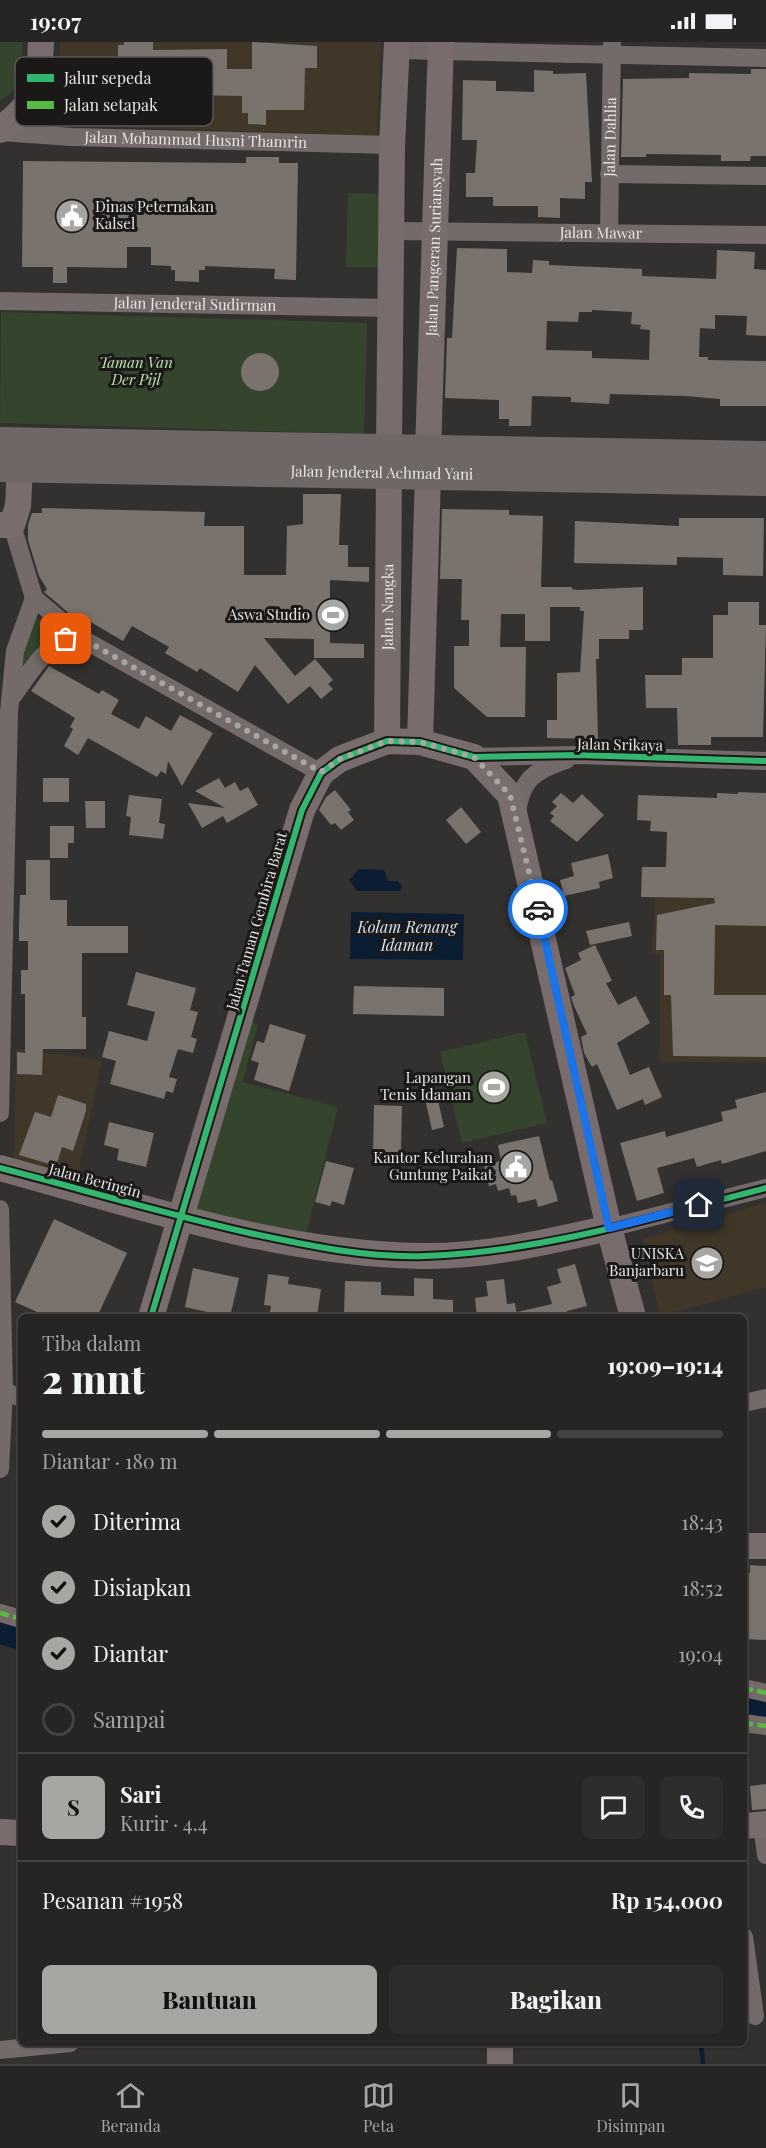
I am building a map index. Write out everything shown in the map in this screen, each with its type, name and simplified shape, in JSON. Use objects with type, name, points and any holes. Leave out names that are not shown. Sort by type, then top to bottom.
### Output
[{"type":"highway","name":"Jalan Jenderal Achmad Yani","points":[[428,463],[766,457]]},
{"type":"highway","name":"Jalan Jenderal Achmad Yani","points":[[7,459],[389,461],[766,480]]},
{"type":"street","points":[[40,57],[41,42]]},
{"type":"street","points":[[389,461],[392,144],[397,46],[730,49],[766,58]]},
{"type":"street","name":"Jalan Pangeran Suriansyah","points":[[428,463],[441,46]]},
{"type":"street","name":"Jalan Dahlia","points":[[609,231],[612,48]]},
{"type":"street","points":[[0,131],[15,116]]},
{"type":"street","name":"Jalan Mohammad Husni Thamrin","points":[[0,131],[72,137],[392,144]]},
{"type":"street","points":[[609,174],[766,176]]},
{"type":"street","name":"Jalan Mawar","points":[[392,231],[609,231],[766,235]]},
{"type":"street","name":"Jalan Jenderal Sudirman","points":[[0,301],[390,308]]},
{"type":"street","points":[[7,459],[18,506],[6,525],[34,598],[81,638],[321,772],[340,759],[387,741],[420,742],[474,757],[510,795],[609,1228],[632,1314]]},
{"type":"street","name":"Jalan Nangka","points":[[387,741],[389,461]]},
{"type":"street","points":[[420,742],[428,463]]},
{"type":"street","points":[[0,1113],[8,739],[15,651],[34,598]]},
{"type":"street","points":[[12,697],[47,649],[66,639],[81,638]]},
{"type":"street","points":[[516,815],[519,791],[534,774],[579,755]]},
{"type":"street","name":"Jalan Srikaya","points":[[474,757],[579,755],[766,760]]},
{"type":"street","name":"Jalan Taman Gembira Barat","points":[[152,1314],[183,1218],[302,810],[321,772]]},
{"type":"street","name":"Jalan Beringin","points":[[0,1168],[183,1218],[297,1243],[361,1253],[423,1256],[516,1249],[609,1228]]},
{"type":"street","points":[[609,1228],[766,1188]]},
{"type":"street","points":[[0,1209],[13,1394],[0,1469]]},
{"type":"street","points":[[747,1402],[766,1398]]},
{"type":"street","points":[[747,1546],[766,1546]]},
{"type":"street","points":[[0,1613],[18,1618]]},
{"type":"street","points":[[747,1689],[766,1693]]},
{"type":"street","points":[[747,1723],[766,1726]]},
{"type":"street","points":[[758,1825],[766,1855]]},
{"type":"street","points":[[0,1832],[18,1833]]},
{"type":"street","points":[[747,1959],[755,2016]]},
{"type":"street","points":[[0,2050],[40,2046]]},
{"type":"street","points":[[500,2046],[500,2064]]},
{"type":"shaded area","points":[[60,42],[381,42],[377,136],[88,126],[213,126],[213,57],[60,57]]},
{"type":"shaded area","points":[[665,892],[766,894],[766,1062],[659,1062],[660,955],[652,954],[655,899],[664,899]]},
{"type":"shaded area","points":[[16,1049],[102,1060],[77,1178],[14,1162]]},
{"type":"shaded area","name":"UNISKA Banjarbaru","points":[[766,1203],[766,1287],[667,1314],[660,1314],[642,1239]]},
{"type":"green space","points":[[0,42],[22,42],[22,57],[15,57],[15,88],[0,100]]},
{"type":"green space","points":[[348,193],[384,194],[382,267],[346,267]]},
{"type":"green space","name":"Taman Van Der Pijl","points":[[1,312],[367,323],[364,434],[0,423]]},
{"type":"green space","points":[[34,615],[61,635],[18,672]]},
{"type":"green space","points":[[243,1019],[258,1024],[243,1082],[338,1107],[306,1234],[192,1210]]},
{"type":"green space","name":"Lapangan Tenis Idaman","points":[[525,1032],[547,1123],[462,1143],[440,1052]]},
{"type":"water","points":[[359,869],[384,870],[388,881],[398,881],[402,886],[400,891],[357,891],[349,880]]},
{"type":"water","name":"Kolam Renang Idaman","points":[[351,912],[464,914],[463,960],[350,959]]},
{"type":"building","points":[[124,42],[153,42],[153,50],[227,49],[227,69],[252,69],[252,42],[317,46],[317,68],[305,68],[304,110],[266,110],[266,125],[248,124],[248,113],[242,113],[242,96],[213,95],[213,57],[118,57],[118,45],[124,45]]},
{"type":"building","points":[[751,69],[766,69],[766,156],[751,156],[750,161],[721,161],[721,155],[646,154],[646,157],[621,157],[623,79],[689,78],[689,73],[751,74]]},
{"type":"building","points":[[534,70],[553,71],[553,74],[586,73],[592,182],[585,182],[585,199],[560,198],[560,218],[538,217],[538,206],[493,206],[493,197],[466,197],[466,173],[475,173],[477,140],[462,140],[463,80],[496,81],[496,91],[534,92]]},
{"type":"building","points":[[246,157],[279,157],[279,163],[298,163],[296,280],[274,279],[275,269],[205,266],[205,270],[199,270],[199,282],[175,281],[175,270],[171,270],[171,266],[151,265],[151,247],[127,247],[127,268],[67,267],[67,283],[53,283],[53,267],[22,267],[23,161],[246,163]]},
{"type":"building","points":[[457,248],[507,249],[507,272],[532,273],[533,260],[549,261],[549,265],[642,269],[642,276],[716,279],[717,250],[755,252],[754,269],[766,270],[766,336],[746,335],[747,316],[715,315],[715,329],[700,328],[699,357],[708,357],[708,360],[766,361],[766,406],[720,406],[720,399],[685,396],[610,394],[609,404],[571,402],[571,397],[532,396],[531,426],[509,426],[509,419],[499,419],[499,400],[445,398],[447,338],[452,338]],"holes":[[[592,310],[632,312],[631,324],[641,325],[640,329],[650,330],[649,360],[592,358],[592,351],[546,350],[547,321],[578,322],[579,312],[592,312]]]},
{"type":"building","points":[[260,353],[273,359],[279,372],[273,385],[260,391],[247,385],[241,372],[247,359]]},
{"type":"building","points":[[303,494],[341,494],[339,545],[348,545],[348,567],[369,567],[369,582],[330,580],[330,643],[364,644],[364,658],[314,658],[314,639],[264,638],[295,676],[315,659],[333,680],[328,684],[333,689],[321,699],[310,686],[288,704],[255,665],[238,692],[200,668],[197,672],[165,653],[169,647],[132,626],[123,641],[89,621],[85,627],[44,592],[47,589],[39,576],[28,540],[28,525],[32,513],[42,513],[42,508],[205,512],[204,526],[244,526],[244,575],[286,575],[287,526],[303,524]]},
{"type":"building","points":[[442,509],[509,510],[509,515],[543,516],[541,587],[572,587],[577,590],[643,587],[643,630],[629,630],[629,639],[599,639],[599,659],[596,659],[598,739],[547,738],[547,720],[557,720],[557,673],[580,672],[584,611],[580,611],[580,607],[550,607],[550,641],[525,641],[525,614],[501,614],[500,647],[526,647],[525,717],[487,717],[454,688],[454,646],[469,646],[469,620],[461,620],[462,579],[440,579]]},
{"type":"building","points":[[679,518],[764,518],[763,576],[723,575],[723,558],[677,557],[677,565],[574,563],[575,521],[679,526]]},
{"type":"building","points":[[728,602],[759,602],[759,625],[766,625],[763,737],[711,737],[711,745],[678,745],[677,708],[646,708],[645,675],[682,675],[682,658],[713,658],[713,615],[728,615]]},
{"type":"building","points":[[49,666],[99,694],[102,690],[119,700],[111,714],[139,729],[146,716],[171,731],[180,715],[213,733],[182,786],[168,761],[166,774],[161,771],[157,777],[88,738],[78,755],[64,746],[73,729],[70,727],[75,718],[31,691]]},
{"type":"building","points":[[43,778],[69,778],[69,802],[43,802]]},
{"type":"building","points":[[219,778],[225,788],[235,782],[240,791],[248,787],[258,805],[227,823],[223,816],[202,828],[188,803],[225,808],[195,791]]},
{"type":"building","points":[[335,790],[351,810],[348,812],[354,820],[341,830],[335,823],[331,825],[319,810],[326,797]]},
{"type":"building","points":[[738,792],[766,793],[766,926],[715,925],[714,995],[766,995],[766,1057],[673,1056],[671,995],[664,995],[664,950],[656,950],[657,915],[715,903],[714,898],[641,897],[642,867],[666,867],[667,832],[650,831],[651,821],[637,820],[638,795],[717,798],[717,793],[738,794]]},
{"type":"building","points":[[561,793],[573,803],[582,794],[604,815],[577,842],[550,821],[554,816],[550,813],[557,806],[552,802]]},
{"type":"building","points":[[129,795],[162,799],[159,823],[165,824],[163,839],[129,835],[131,817],[126,816]]},
{"type":"building","points":[[85,801],[105,801],[105,828],[86,828]]},
{"type":"building","points":[[461,807],[481,832],[466,844],[446,820]]},
{"type":"building","points":[[50,826],[74,826],[74,843],[68,843],[68,858],[50,858]]},
{"type":"building","points":[[608,854],[613,878],[599,882],[600,888],[564,896],[560,880],[574,876],[571,863]]},
{"type":"building","points":[[26,860],[50,860],[50,900],[67,900],[67,926],[128,926],[128,953],[82,953],[82,1017],[86,1017],[86,1049],[43,1049],[42,1075],[17,1074],[17,1052],[25,1053],[25,994],[21,994],[21,970],[28,970],[28,941],[19,941],[19,926],[20,895],[26,895]]},
{"type":"building","points":[[629,922],[632,936],[590,945],[586,931]]},
{"type":"building","points":[[595,945],[612,981],[606,983],[618,1005],[636,996],[650,1023],[617,1043],[630,1075],[649,1067],[662,1097],[645,1105],[643,1099],[617,1110],[597,1064],[592,1067],[584,1053],[581,1037],[587,1034],[571,997],[575,995],[565,968],[581,960],[578,953]]},
{"type":"building","points":[[136,972],[196,988],[190,1010],[198,1012],[191,1037],[197,1039],[193,1053],[178,1049],[169,1077],[177,1079],[173,1093],[166,1091],[164,1099],[110,1084],[116,1061],[102,1057],[109,1031],[147,1041],[155,1012],[127,1005]]},
{"type":"building","points":[[354,986],[444,988],[444,1016],[353,1014]]},
{"type":"building","points":[[270,1024],[306,1035],[289,1091],[254,1080],[259,1063],[251,1060],[257,1041],[264,1043]]},
{"type":"building","points":[[433,1078],[444,1127],[432,1130],[421,1081]]},
{"type":"building","points":[[766,1092],[766,1151],[722,1164],[721,1160],[697,1167],[694,1158],[657,1168],[664,1193],[637,1201],[620,1143],[665,1131],[666,1137],[723,1121],[721,1112],[737,1108],[735,1100]]},
{"type":"building","points":[[58,1095],[86,1104],[86,1111],[73,1151],[62,1147],[56,1166],[19,1155],[35,1112],[51,1117]]},
{"type":"building","points":[[374,1105],[402,1106],[401,1153],[373,1152]]},
{"type":"building","points":[[109,1122],[154,1133],[146,1167],[117,1160],[119,1149],[104,1145]]},
{"type":"building","name":"Kantor Kelurahan Guntung Paikat","points":[[539,1136],[550,1181],[552,1180],[558,1201],[538,1207],[536,1199],[518,1203],[516,1195],[511,1196],[509,1188],[498,1191],[496,1184],[489,1186],[484,1165],[501,1161],[498,1145]]},
{"type":"building","points":[[326,1161],[354,1168],[344,1205],[332,1201],[330,1206],[315,1202]]},
{"type":"building","points":[[54,1219],[127,1253],[98,1314],[41,1314],[15,1302]]},
{"type":"building","points":[[575,1264],[587,1306],[567,1311],[568,1314],[517,1314],[517,1312],[552,1304],[547,1287],[561,1283],[557,1269]]},
{"type":"building","points":[[193,1268],[239,1278],[231,1314],[216,1314],[185,1307]]},
{"type":"building","points":[[268,1274],[289,1277],[288,1284],[321,1289],[317,1314],[270,1314],[271,1306],[264,1305]]},
{"type":"building","points":[[414,1278],[433,1279],[433,1299],[453,1300],[453,1314],[344,1314],[345,1281],[381,1282],[381,1295],[414,1296]]},
{"type":"building","points":[[504,1279],[507,1304],[515,1303],[517,1314],[477,1314],[475,1298],[488,1296],[486,1281]]},
{"type":"building","points":[[750,1565],[766,1566],[766,1640],[747,1639],[747,1573],[750,1573]]},
{"type":"building","points":[[766,1784],[766,1809],[752,1810],[750,1786]]},
{"type":"waterway","points":[[0,1630],[18,1635]]},
{"type":"waterway","points":[[747,1708],[766,1709]]},
{"type":"waterway","points":[[701,2046],[703,2064]]},
{"type":"marked path","points":[[0,1613],[18,1618]]},
{"type":"marked path","points":[[747,1689],[766,1693]]},
{"type":"marked path","points":[[747,1723],[766,1726]]},
{"type":"cycle path","points":[[152,1314],[302,810],[321,773],[340,759],[387,741],[420,742],[474,757],[579,755],[766,761]]},
{"type":"cycle path","points":[[0,1168],[254,1234],[339,1250],[403,1256],[468,1253],[554,1240],[766,1188]]},
{"type":"way so far","points":[[66,639],[81,638],[321,772],[340,759],[387,741],[420,742],[474,757],[510,795],[538,909]]},
{"type":"place","name":"Dinas Peternakan Kalsel","points":[[72,216]]},
{"type":"place","name":"Aswa Studio","points":[[333,615]]},
{"type":"place","name":"Lapangan Tenis Idaman","points":[[494,1087]]},
{"type":"place","name":"Kantor Kelurahan Guntung Paikat","points":[[516,1167]]},
{"type":"place","name":"UNISKA Banjarbaru","points":[[707,1263]]},
{"type":"route","points":[[538,909],[609,1228],[699,1205]]}]
